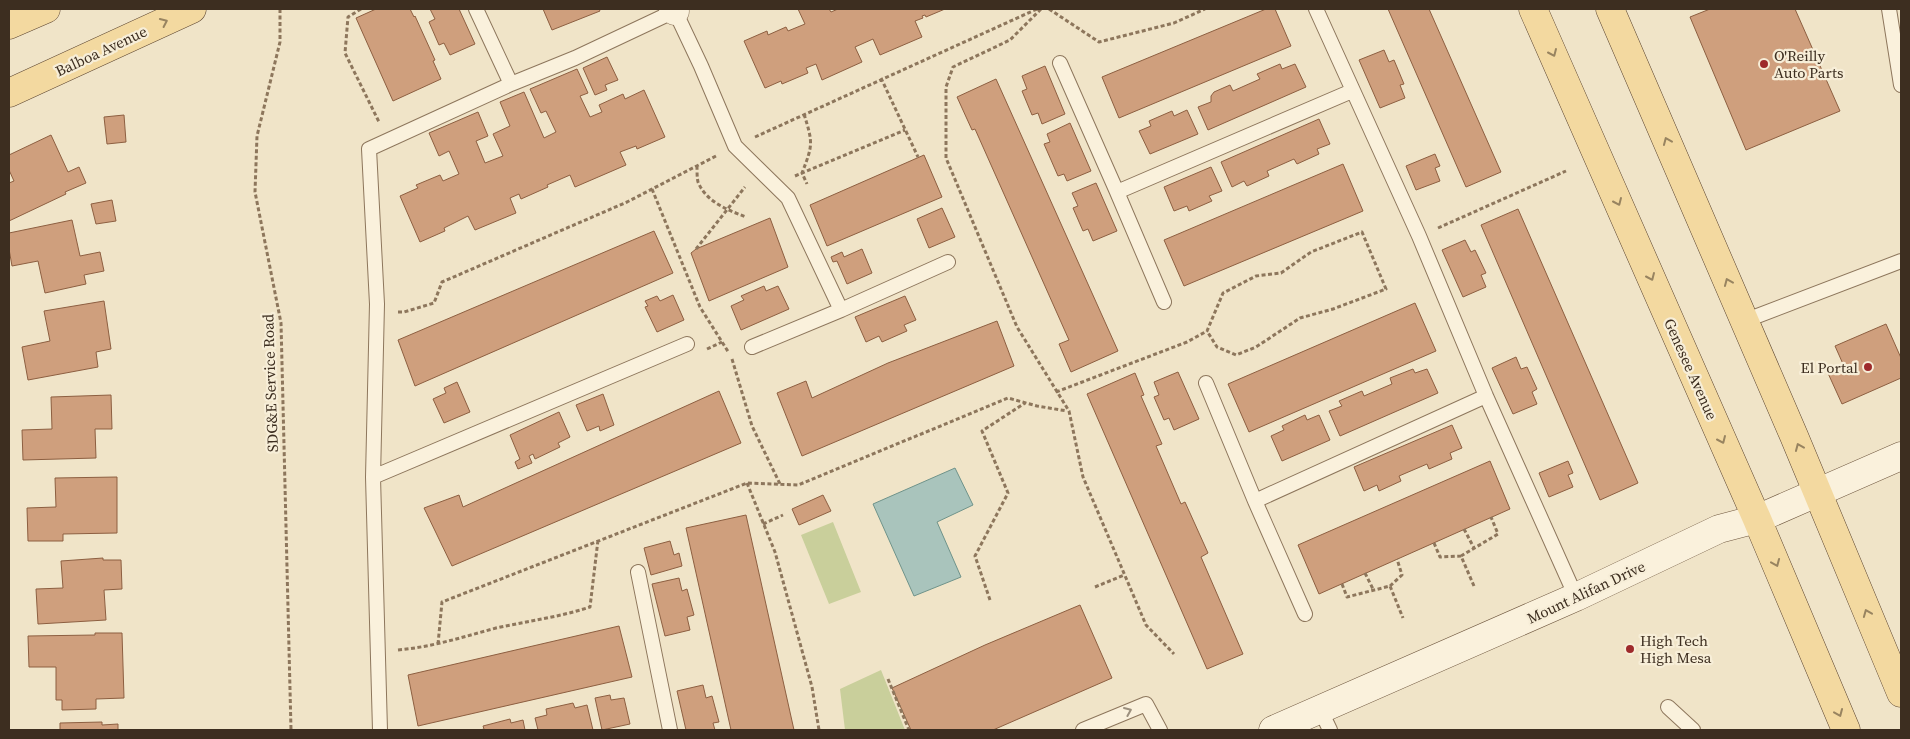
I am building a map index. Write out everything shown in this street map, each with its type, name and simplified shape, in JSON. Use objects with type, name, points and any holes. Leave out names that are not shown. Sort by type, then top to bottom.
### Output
[{"type":"main road","points":[[9,25],[46,9]]},
{"type":"main road","name":"Balboa Avenue","points":[[9,93],[192,9]]},
{"type":"main road","name":"Genesee Avenue","points":[[1533,9],[1757,518],[1846,730]]},
{"type":"main road","points":[[1610,9],[1818,492],[1901,691]]},
{"type":"main road","name":"Mount Alifan Drive","points":[[1272,730],[1325,720],[1719,529],[1757,518],[1901,456]]},
{"type":"lane","points":[[476,9],[511,84]]},
{"type":"lane","points":[[1316,9],[1419,236],[1486,396],[1576,598]]},
{"type":"lane","points":[[1889,9],[1901,85]]},
{"type":"lane","points":[[380,730],[373,477],[377,311],[369,148],[511,84],[575,58],[676,10],[735,146],[788,198],[841,310]]},
{"type":"lane","points":[[1060,63],[1164,302]]},
{"type":"lane","points":[[1117,192],[1352,91]]},
{"type":"lane","points":[[1744,321],[1901,261]]},
{"type":"lane","points":[[752,347],[948,262]]},
{"type":"lane","points":[[373,477],[688,344]]},
{"type":"lane","points":[[1206,383],[1305,614]]},
{"type":"lane","points":[[1255,501],[1486,396]]},
{"type":"lane","points":[[638,572],[670,730]]},
{"type":"lane","points":[[1083,730],[1146,704],[1160,730]]},
{"type":"lane","points":[[1668,707],[1693,730]]},
{"type":"path","name":"SDG&E Service Road","points":[[280,9],[280,42],[257,136],[255,192],[281,323],[291,730]]},
{"type":"path","points":[[361,9],[348,17],[346,53],[388,141]]},
{"type":"path","points":[[377,311],[404,312],[434,303],[442,282],[627,202],[735,146],[881,78],[1037,9]]},
{"type":"path","points":[[1041,9],[1010,40],[953,67],[946,87],[946,158],[1017,327],[1069,412],[1083,477],[1146,625],[1174,654]]},
{"type":"path","points":[[1049,9],[1099,42],[1174,23],[1205,9]]},
{"type":"path","points":[[881,78],[918,157]]},
{"type":"path","points":[[804,114],[810,135],[811,149],[802,173],[809,188]]},
{"type":"path","points":[[777,186],[802,173],[905,130]]},
{"type":"path","points":[[697,166],[698,182],[711,200],[746,217]]},
{"type":"path","points":[[696,249],[727,209],[761,171]]},
{"type":"path","points":[[1419,236],[1566,171]]},
{"type":"path","points":[[652,190],[700,307],[730,355],[752,426],[780,484]]},
{"type":"path","points":[[1056,392],[1187,342],[1207,331],[1223,293],[1256,276],[1281,273],[1311,252],[1362,232],[1386,289],[1333,309],[1300,318],[1256,347],[1236,355],[1217,347],[1207,331]]},
{"type":"path","points":[[438,644],[442,602],[747,482],[798,485],[1008,398],[1069,412]]},
{"type":"path","points":[[990,600],[975,556],[1008,493],[982,431],[1025,403]]},
{"type":"path","points":[[747,482],[774,552],[807,669],[819,730]]},
{"type":"path","points":[[763,524],[783,515]]},
{"type":"path","points":[[1434,543],[1440,558],[1461,556],[1498,534],[1491,517]]},
{"type":"path","points":[[1464,529],[1474,548]]},
{"type":"path","points":[[378,653],[427,647],[498,628],[573,613],[590,607],[596,570],[598,540]]},
{"type":"path","points":[[1461,556],[1474,586]]},
{"type":"path","points":[[1342,584],[1347,598],[1390,586],[1402,575],[1397,559]]},
{"type":"path","points":[[1365,573],[1374,590]]},
{"type":"path","points":[[1095,587],[1124,575]]},
{"type":"path","points":[[1390,586],[1403,618]]},
{"type":"path","points":[[888,679],[909,730]]},
{"type":"green space","points":[[833,522],[861,592],[829,604],[801,535]]},
{"type":"green space","points":[[881,670],[905,730],[845,730],[840,689]]},
{"type":"water","points":[[955,468],[973,505],[937,522],[961,577],[914,596],[873,504]]},
{"type":"building","points":[[376,9],[410,9],[435,60],[433,61],[441,79],[393,101],[356,18]]},
{"type":"building","points":[[430,9],[459,9],[475,44],[450,55],[444,43],[439,45],[429,22],[435,19]]},
{"type":"building","points":[[543,9],[599,9],[600,11],[552,30]]},
{"type":"building","points":[[798,9],[829,9],[831,12],[838,9],[945,9],[926,17],[925,15],[922,16],[923,18],[915,21],[922,37],[880,55],[873,39],[855,47],[862,62],[822,80],[816,64],[806,68],[808,73],[782,84],[781,81],[765,88],[744,41],[767,31],[768,35],[786,27],[788,31],[805,24]]},
{"type":"building","points":[[1266,9],[1275,9],[1291,46],[1119,118],[1102,77]]},
{"type":"building","points":[[1388,9],[1429,9],[1501,172],[1466,187]]},
{"type":"building","name":"O'Reilly Auto Parts","points":[[1710,9],[1795,9],[1840,111],[1746,150],[1690,17]]},
{"type":"building","points":[[1384,50],[1389,62],[1394,60],[1404,84],[1400,85],[1405,98],[1380,108],[1359,60]]},
{"type":"building","points":[[607,57],[618,80],[605,85],[607,90],[595,95],[583,68]]},
{"type":"building","points":[[1280,64],[1282,69],[1295,64],[1306,87],[1208,130],[1198,107],[1211,102],[1211,96],[1214,92],[1230,85],[1233,91],[1260,79],[1257,74]]},
{"type":"building","points":[[1045,66],[1065,114],[1042,124],[1038,113],[1032,115],[1022,91],[1027,89],[1022,76]]},
{"type":"building","points":[[577,69],[588,93],[580,96],[590,117],[602,112],[599,105],[623,94],[625,99],[644,90],[665,137],[637,149],[636,146],[620,152],[626,165],[575,187],[570,175],[521,199],[519,194],[510,198],[516,213],[475,230],[468,216],[444,228],[445,231],[420,242],[400,196],[418,188],[416,185],[440,175],[443,181],[459,174],[449,151],[439,156],[429,133],[478,112],[488,136],[476,141],[485,163],[503,156],[493,134],[510,126],[500,102],[524,92],[544,138],[556,132],[546,111],[541,113],[530,89]]},
{"type":"building","points":[[996,79],[1118,351],[1071,372],[1059,344],[1069,340],[975,129],[972,130],[957,97]]},
{"type":"building","points":[[1187,110],[1198,134],[1150,154],[1139,131],[1151,126],[1149,121],[1172,111],[1174,116]]},
{"type":"building","points":[[124,115],[126,142],[107,144],[104,117]]},
{"type":"building","points":[[1319,119],[1330,144],[1317,149],[1319,154],[1297,164],[1294,159],[1267,171],[1269,176],[1247,186],[1244,181],[1232,187],[1221,162]]},
{"type":"building","points":[[1070,123],[1091,171],[1067,181],[1064,174],[1058,176],[1044,144],[1050,142],[1047,134]]},
{"type":"building","points":[[51,135],[68,172],[79,167],[86,183],[9,221],[9,183],[14,181],[9,170],[9,155]]},
{"type":"building","points":[[1435,154],[1440,166],[1435,168],[1440,181],[1416,190],[1406,166]]},
{"type":"building","points":[[924,155],[942,197],[827,246],[810,205]]},
{"type":"building","points":[[1343,164],[1363,211],[1184,286],[1164,240]]},
{"type":"building","points":[[1211,167],[1222,191],[1209,196],[1212,201],[1189,211],[1187,206],[1174,211],[1164,187]]},
{"type":"building","points":[[1096,183],[1117,231],[1093,241],[1088,229],[1083,231],[1073,208],[1078,206],[1072,193]]},
{"type":"building","points":[[112,200],[116,221],[96,224],[91,204]]},
{"type":"building","points":[[942,208],[955,237],[929,248],[917,219]]},
{"type":"building","points":[[1518,209],[1638,483],[1600,500],[1481,225]]},
{"type":"building","points":[[770,218],[788,267],[709,301],[691,253],[696,249]]},
{"type":"building","points":[[72,220],[80,256],[100,252],[104,271],[84,275],[86,284],[45,293],[38,261],[12,266],[9,233]]},
{"type":"building","points":[[654,231],[673,273],[415,386],[398,340]]},
{"type":"building","points":[[1465,240],[1471,252],[1475,250],[1486,273],[1481,275],[1486,287],[1463,297],[1442,250]]},
{"type":"building","points":[[862,249],[872,273],[847,284],[837,261],[833,262],[831,257],[842,252],[844,257]]},
{"type":"building","points":[[764,286],[766,291],[778,286],[789,309],[741,330],[731,306],[744,300],[741,296]]},
{"type":"building","points":[[673,295],[684,320],[657,332],[645,307],[648,306],[645,301],[657,296],[660,301]]},
{"type":"building","points":[[905,296],[916,320],[904,325],[907,331],[882,342],[879,336],[866,342],[855,317]]},
{"type":"building","points":[[104,301],[111,349],[96,352],[98,367],[28,380],[22,347],[50,341],[44,311]]},
{"type":"building","points":[[1415,303],[1436,351],[1249,432],[1228,384]]},
{"type":"building","points":[[997,321],[1014,366],[802,456],[777,393],[806,381],[812,398],[888,363]]},
{"type":"building","name":"El Portal","points":[[1886,324],[1901,358],[1901,378],[1842,404],[1827,371],[1843,364],[1835,346]]},
{"type":"building","points":[[1516,357],[1521,369],[1527,367],[1537,389],[1532,392],[1537,404],[1513,414],[1492,368]]},
{"type":"building","points":[[1413,369],[1415,373],[1427,369],[1438,393],[1340,436],[1329,411],[1342,406],[1339,401],[1362,391],[1364,396],[1392,384],[1390,378]]},
{"type":"building","points":[[1178,372],[1199,419],[1174,430],[1169,418],[1164,420],[1154,397],[1159,395],[1154,382]]},
{"type":"building","points":[[1135,373],[1144,395],[1141,396],[1162,444],[1156,446],[1181,504],[1185,502],[1208,553],[1201,557],[1243,654],[1207,669],[1087,394]]},
{"type":"building","points":[[457,382],[470,412],[444,423],[433,399],[446,393],[444,388]]},
{"type":"building","points":[[719,391],[741,443],[452,566],[424,508],[459,495],[463,507]]},
{"type":"building","points":[[603,394],[614,425],[600,431],[599,426],[587,431],[576,405]]},
{"type":"building","points":[[111,395],[112,429],[95,429],[96,458],[23,460],[22,430],[52,429],[51,397]]},
{"type":"building","points":[[559,412],[570,437],[558,443],[560,447],[535,459],[533,454],[529,456],[532,463],[518,469],[515,462],[520,459],[510,435]]},
{"type":"building","points":[[1305,415],[1307,420],[1319,415],[1330,440],[1282,461],[1271,436],[1284,430],[1282,426]]},
{"type":"building","points":[[1452,425],[1462,448],[1450,453],[1452,459],[1429,469],[1427,464],[1399,476],[1401,481],[1379,491],[1377,485],[1364,491],[1354,467]]},
{"type":"building","points":[[1490,461],[1510,509],[1319,594],[1298,545]]},
{"type":"building","points":[[1568,461],[1573,473],[1568,475],[1573,487],[1549,497],[1539,473]]},
{"type":"building","points":[[117,477],[117,533],[63,534],[63,541],[28,541],[27,508],[56,507],[55,478]]},
{"type":"building","points":[[823,495],[831,511],[799,525],[792,509]]},
{"type":"building","points":[[746,515],[794,730],[731,730],[686,528]]},
{"type":"building","points":[[670,541],[674,555],[679,553],[682,566],[651,575],[644,548]]},
{"type":"building","points":[[103,558],[103,560],[121,560],[122,589],[104,590],[106,620],[38,624],[36,589],[63,588],[61,561]]},
{"type":"building","points":[[679,578],[682,591],[687,589],[694,615],[687,617],[690,630],[665,636],[652,584]]},
{"type":"building","points":[[1080,605],[1112,678],[993,730],[911,730],[892,688],[985,645]]},
{"type":"building","points":[[619,626],[632,677],[418,726],[408,675]]},
{"type":"building","points":[[95,633],[122,633],[124,698],[96,699],[96,709],[62,710],[62,700],[56,700],[56,667],[29,667],[28,636],[95,635]]},
{"type":"building","points":[[703,685],[706,698],[712,696],[719,722],[713,723],[715,730],[686,730],[677,691]]},
{"type":"building","points":[[610,695],[611,700],[624,698],[630,724],[602,730],[595,698]]},
{"type":"building","points":[[573,703],[575,708],[587,705],[593,730],[538,730],[535,718],[547,715],[546,709]]},
{"type":"building","points":[[510,719],[511,723],[523,720],[525,730],[480,730],[484,729],[483,726]]},
{"type":"building","points":[[102,722],[102,725],[118,724],[118,730],[60,730],[60,723]]},
{"type":"place","name":"O'Reilly Auto Parts","points":[[1764,64]]},
{"type":"place","name":"El Portal","points":[[1868,367]]},
{"type":"place","name":"High Tech High Mesa","points":[[1630,649]]}]
